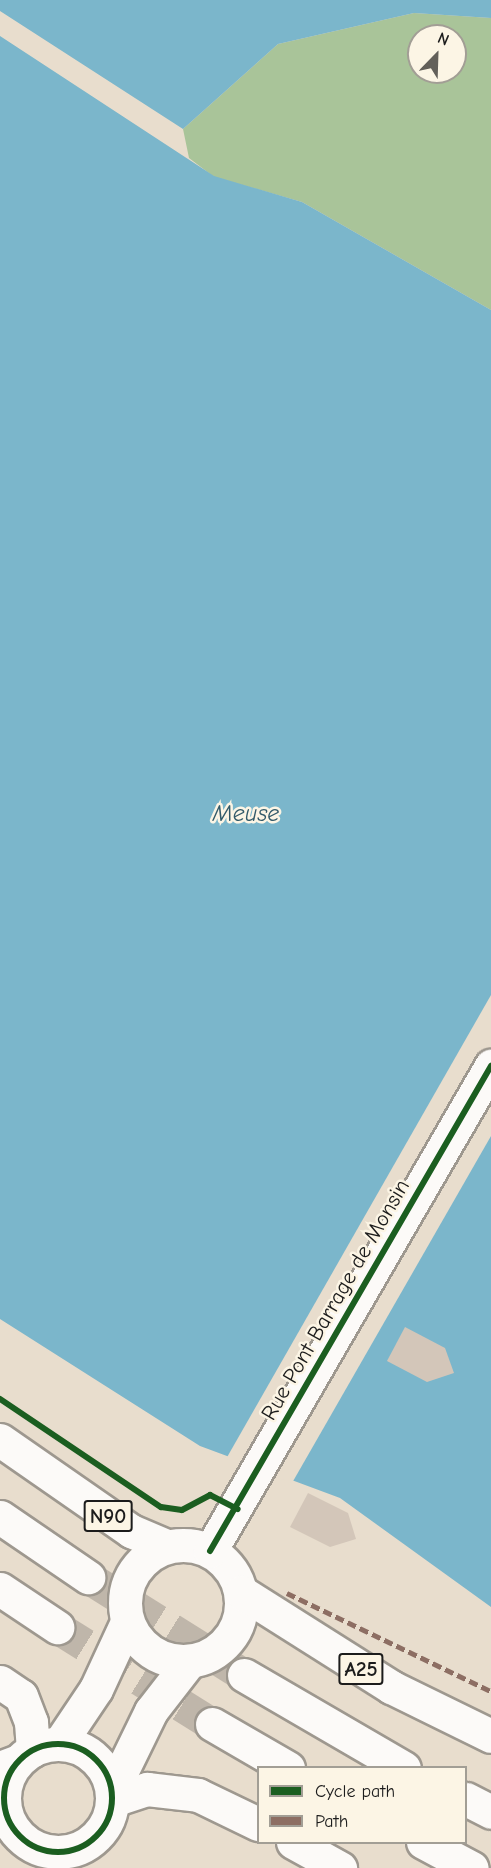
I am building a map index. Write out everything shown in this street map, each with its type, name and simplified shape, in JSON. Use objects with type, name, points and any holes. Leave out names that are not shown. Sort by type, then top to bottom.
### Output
[{"type":"main road","name":"Rue Pont Barrage de Monsin","points":[[210,1551],[238,1509],[491,1066]]},
{"type":"main road","name":"N90","points":[[0,1440],[131,1531],[167,1546]]},
{"type":"main road","points":[[0,1517],[88,1577]]},
{"type":"main road","points":[[127,1622],[100,1682],[28,1756],[4,1793],[3,1817],[42,1858],[67,1851],[91,1854],[107,1821],[112,1795],[151,1711],[189,1662],[219,1649],[231,1636],[239,1620],[241,1592],[226,1564],[210,1551],[196,1546],[167,1546],[137,1565],[127,1582],[124,1602],[127,1622],[137,1640],[152,1653],[189,1662]]},
{"type":"main road","points":[[0,1589],[57,1628]]},
{"type":"main road","name":"A25","points":[[241,1592],[391,1687],[491,1736]]},
{"type":"main road","points":[[244,1675],[402,1766]]},
{"type":"main road","points":[[0,1682],[21,1696],[31,1722],[28,1756]]},
{"type":"main road","points":[[212,1724],[286,1766]]},
{"type":"main road","points":[[28,1756],[87,1752],[100,1764],[112,1795]]},
{"type":"main road","points":[[112,1795],[147,1790],[198,1795],[257,1824]]},
{"type":"main road","points":[[467,1800],[491,1812]]},
{"type":"main road","points":[[297,1844],[340,1868]]},
{"type":"main road","points":[[427,1844],[472,1868]]},
{"type":"green space","points":[[414,13],[491,18],[491,310],[302,202],[214,177],[189,158],[183,129],[278,44]]},
{"type":"water","points":[[0,0],[491,0],[491,18],[414,13],[278,44],[183,129],[0,11]]},
{"type":"water","name":"Meuse","points":[[0,36],[214,176],[302,202],[491,310],[491,1607],[340,1498],[200,1446],[0,1319]]},
{"type":"pier","points":[[491,995],[491,1136],[292,1483],[226,1459]]},
{"type":"building","points":[[405,1327],[445,1348],[454,1373],[427,1382],[387,1361]]},
{"type":"building","points":[[308,1493],[348,1513],[356,1539],[330,1547],[290,1527]]},
{"type":"tunnel","points":[[88,1577],[244,1675]]},
{"type":"tunnel","points":[[57,1627],[212,1724]]},
{"type":"marked path","points":[[287,1593],[491,1691]]},
{"type":"cycle path","points":[[210,1551],[491,1066]]},
{"type":"cycle path","points":[[0,1399],[161,1507],[182,1510],[210,1495],[238,1509]]},
{"type":"cycle path","points":[[58,1744],[79,1748],[96,1760],[108,1777],[112,1798],[108,1819],[96,1836],[79,1848],[58,1852],[37,1848],[20,1836],[8,1819],[4,1798],[8,1777],[20,1760],[37,1748],[58,1744]]}]
